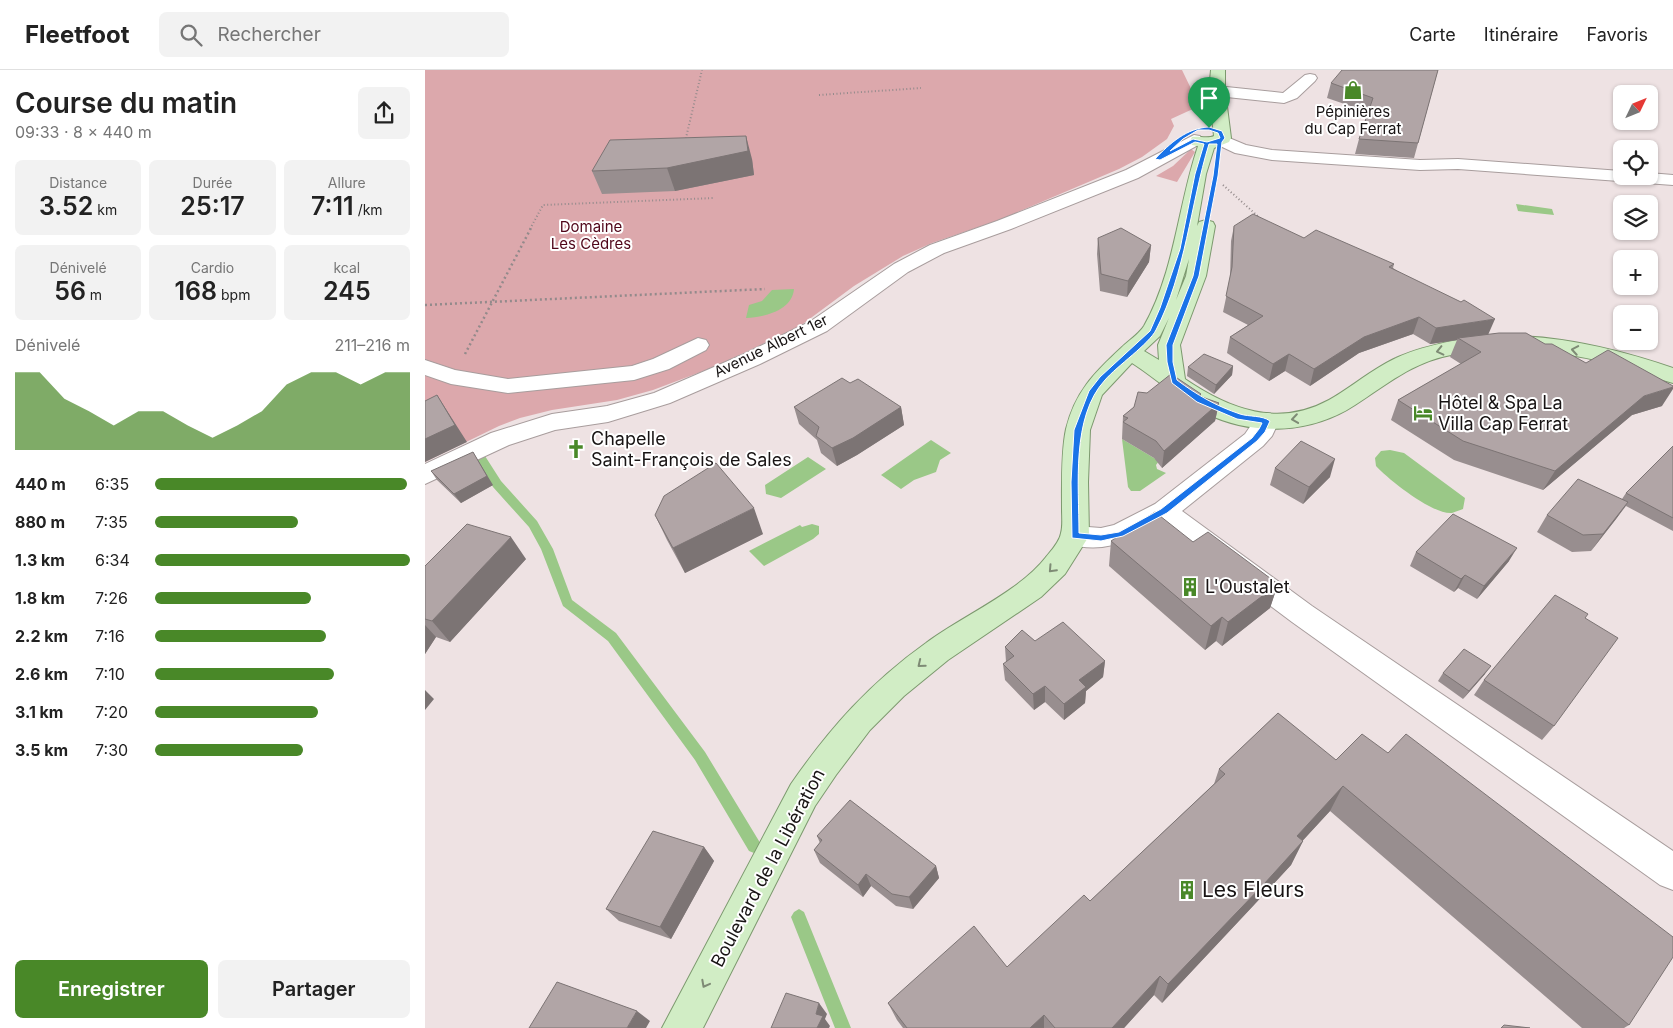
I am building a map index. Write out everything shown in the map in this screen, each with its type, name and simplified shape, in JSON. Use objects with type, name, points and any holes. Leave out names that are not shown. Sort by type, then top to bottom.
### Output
[{"type":"main road","points":[[1075,536],[1077,430],[1091,393],[1103,378],[1153,331],[1183,249],[1197,174],[1217,91],[1218,70]]},
{"type":"main road","points":[[1174,381],[1169,345],[1196,276],[1215,176],[1206,133],[1217,91]]},
{"type":"main road","points":[[1175,273],[1196,276]]},
{"type":"main road","points":[[1130,354],[1140,358],[1199,400],[1215,408],[1240,417],[1267,421],[1294,420],[1318,414],[1336,406],[1395,366],[1418,357],[1475,345],[1544,346],[1576,350],[1613,358],[1673,376]]},
{"type":"main road","name":"Boulevard de la Libération","points":[[682,1028],[803,795],[830,756],[859,720],[893,687],[937,651],[1031,588],[1055,566],[1075,536]]},
{"type":"street","points":[[1217,91],[1284,98],[1293,95],[1309,78]]},
{"type":"street","points":[[1206,133],[1241,149],[1272,155],[1420,165],[1458,164],[1673,180]]},
{"type":"street","name":"Avenue Albert 1er","points":[[425,475],[500,439],[552,422],[608,414],[662,398],[819,326],[901,268],[937,249],[1005,225],[1132,174],[1206,133]]},
{"type":"street","points":[[425,367],[451,377],[509,386],[634,373],[661,364],[698,345]]},
{"type":"street","points":[[1075,536],[1101,538],[1121,534],[1164,511],[1254,440],[1263,430],[1267,421]]},
{"type":"street","points":[[1164,511],[1302,614],[1673,872]]},
{"type":"path","points":[[684,145],[702,70]]},
{"type":"path","points":[[819,95],[921,88]]},
{"type":"path","points":[[1215,176],[1253,213],[1265,222]]},
{"type":"path","points":[[451,377],[493,302],[543,205],[714,198]]},
{"type":"path","points":[[425,305],[765,289]]},
{"type":"green space","name":"Domaine Les Cèdres","points":[[425,70],[1182,70],[1196,99],[1195,108],[1171,119],[1174,126],[1167,139],[1142,157],[1119,169],[999,220],[932,243],[903,256],[854,286],[800,326],[714,367],[653,390],[617,400],[552,410],[520,418],[499,426],[425,462]]},
{"type":"green space","points":[[1191,149],[1195,152],[1177,182],[1156,176],[1173,166]]},
{"type":"shaded area","points":[[1516,204],[1552,209],[1554,215],[1518,211]]},
{"type":"shaded area","points":[[794,289],[792,297],[783,308],[769,314],[746,318],[749,305],[762,301],[772,290]]},
{"type":"shaded area","points":[[1122,439],[1159,461],[1156,465],[1157,469],[1166,473],[1140,491],[1131,491],[1128,487]]},
{"type":"shaded area","points":[[931,440],[951,453],[940,460],[936,472],[914,480],[901,489],[881,475]]},
{"type":"shaded area","points":[[1390,450],[1404,453],[1465,498],[1463,509],[1452,513],[1434,508],[1412,496],[1391,480],[1376,466],[1375,458],[1381,451]]},
{"type":"shaded area","points":[[808,457],[826,469],[781,498],[766,494],[765,485]]},
{"type":"shaded area","points":[[812,524],[819,526],[819,534],[764,566],[749,551],[800,525],[802,527]]},
{"type":"building","points":[[1342,70],[1438,70],[1418,143],[1359,139],[1373,98],[1331,83]]},
{"type":"building","points":[[746,136],[748,151],[667,168],[592,171],[610,140]]},
{"type":"building","points":[[1253,214],[1304,238],[1316,230],[1394,264],[1389,267],[1461,302],[1464,300],[1495,319],[1436,328],[1419,317],[1364,337],[1314,369],[1289,354],[1273,364],[1230,337],[1263,316],[1226,296],[1232,267],[1234,226]]},
{"type":"building","points":[[1121,228],[1151,245],[1128,281],[1101,274],[1098,238]]},
{"type":"building","points":[[1499,333],[1526,333],[1545,344],[1552,344],[1586,363],[1608,350],[1673,387],[1644,396],[1555,471],[1463,441],[1398,400],[1481,352],[1458,338]]},
{"type":"building","points":[[1204,354],[1233,366],[1216,385],[1188,367]]},
{"type":"building","points":[[1171,374],[1201,394],[1199,396],[1219,403],[1164,451],[1156,441],[1123,422],[1128,418],[1123,416],[1134,407],[1138,392],[1147,393]]},
{"type":"building","points":[[842,378],[850,383],[858,379],[901,407],[853,438],[832,448],[816,436],[819,427],[794,407]]},
{"type":"building","points":[[437,395],[455,425],[425,439],[425,401]]},
{"type":"building","points":[[1301,441],[1335,459],[1309,487],[1275,468]]},
{"type":"building","points":[[1673,446],[1673,518],[1626,493]]},
{"type":"building","points":[[473,452],[487,476],[454,494],[431,471]]},
{"type":"building","points":[[716,463],[754,508],[673,548],[655,515],[664,496]]},
{"type":"building","points":[[1578,479],[1628,502],[1603,534],[1583,535],[1547,515]]},
{"type":"building","points":[[1155,512],[1193,542],[1208,532],[1278,584],[1228,622],[1222,617],[1211,626],[1111,541]]},
{"type":"building","points":[[1453,514],[1517,548],[1484,586],[1465,575],[1461,579],[1416,552]]},
{"type":"building","points":[[467,524],[511,537],[432,621],[425,619],[425,566]]},
{"type":"building","points":[[1555,595],[1588,614],[1585,618],[1618,638],[1554,726],[1484,680]]},
{"type":"building","points":[[1063,622],[1105,661],[1079,680],[1086,687],[1064,704],[1045,686],[1033,694],[1003,664],[1014,656],[1005,647],[1022,630],[1035,641]]},
{"type":"building","points":[[1464,649],[1491,666],[1469,691],[1443,673]]},
{"type":"building","name":"Les Fleurs","points":[[1278,713],[1336,760],[1362,734],[1388,753],[1406,734],[1673,937],[1673,957],[1629,1025],[1343,786],[1297,836],[1303,841],[1264,884],[1168,984],[1160,976],[1112,1028],[1055,1028],[1044,1015],[1030,1028],[907,1028],[888,1003],[974,926],[1007,967],[1084,895],[1090,901],[1225,774],[1219,769]]},
{"type":"building","points":[[850,800],[936,866],[909,897],[892,894],[866,874],[858,885],[814,850],[822,840],[817,836]]},
{"type":"building","points":[[653,831],[704,847],[660,927],[606,909]]},
{"type":"building","points":[[557,982],[637,1011],[627,1028],[529,1028]]},
{"type":"building","points":[[786,993],[819,1003],[816,1014],[823,1016],[817,1028],[771,1028]]},
{"type":"building","points":[[1504,1025],[1530,1028],[1501,1028]]},
{"type":"waterway","points":[[481,458],[497,484],[533,524],[547,549],[567,603],[612,637],[700,756],[754,846]]},
{"type":"waterway","points":[[799,917],[843,1028]]},
{"type":"place","name":"Pépinières du Cap Ferrat","points":[[1353,90]]},
{"type":"place","name":"Hôtel & Spa La Villa Cap Ferrat","points":[[1423,413]]},
{"type":"place","name":"Chapelle Saint-François de Sales","points":[[576,449]]},
{"type":"place","name":"L'Oustalet","points":[[1190,587]]},
{"type":"place","name":"Les Fleurs","points":[[1187,890]]},
{"type":"route","points":[[1209,128],[1197,129],[1181,138],[1158,159],[1194,140],[1207,143],[1219,141],[1214,182],[1196,276],[1169,345],[1170,362],[1174,381],[1199,400],[1240,417],[1267,421],[1263,430],[1254,440],[1164,511],[1121,534],[1101,538],[1075,536],[1077,430],[1091,393],[1103,378],[1153,331],[1183,249],[1197,174],[1207,143],[1214,143],[1219,141],[1222,140],[1223,138],[1221,132],[1209,128]]}]
